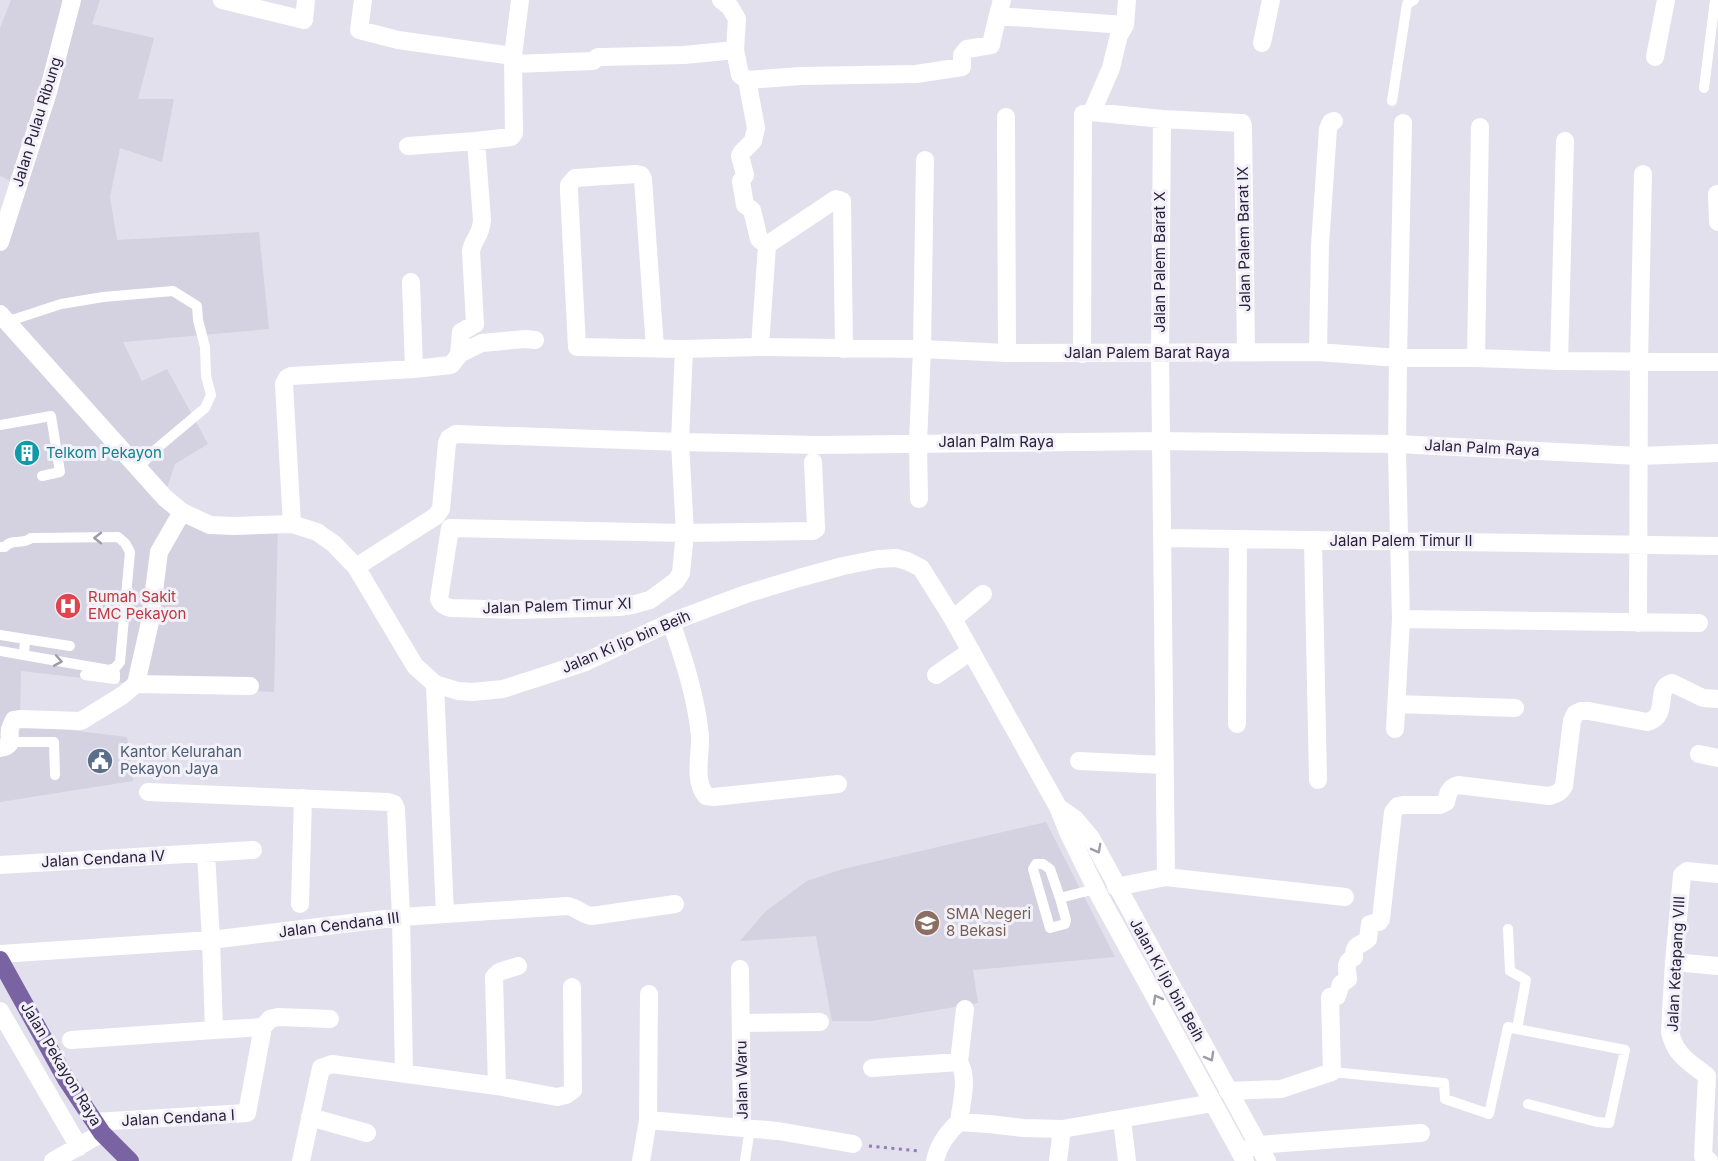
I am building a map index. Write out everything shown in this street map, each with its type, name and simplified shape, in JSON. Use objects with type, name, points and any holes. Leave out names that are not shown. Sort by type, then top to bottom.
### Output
[{"type":"main road","name":"Jalan Pekayon Raya","points":[[0,960],[66,1078],[98,1127],[130,1161]]},
{"type":"street","name":"Jalan Pulau Ribung","points":[[0,242],[48,92],[72,0]]},
{"type":"street","points":[[222,0],[304,20],[306,0]]},
{"type":"street","points":[[363,0],[358,30],[398,40],[514,60],[593,62],[596,58],[603,57],[684,55],[735,50]]},
{"type":"street","points":[[408,147],[513,135],[514,60],[520,0]]},
{"type":"street","points":[[721,0],[730,7],[737,19],[735,50],[740,75],[747,80],[801,76],[916,74],[962,67],[962,55],[967,49],[991,45],[1000,8],[1125,25]]},
{"type":"street","points":[[1092,112],[1111,68],[1119,36],[1125,25],[1127,0]]},
{"type":"street","points":[[1262,43],[1272,0]]},
{"type":"street","points":[[1655,57],[1666,0]]},
{"type":"street","points":[[747,80],[756,128],[753,141],[742,152],[745,175],[741,181],[745,205],[752,210],[759,239],[767,245]]},
{"type":"street","points":[[1082,354],[1083,114],[1092,112],[1162,119]]},
{"type":"street","points":[[1006,117],[1007,353]]},
{"type":"street","name":"Jalan Palem Barat IX","points":[[1162,119],[1242,123],[1246,352]]},
{"type":"street","name":"Jalan Palem Barat X","points":[[1162,119],[1160,441],[1166,877]]},
{"type":"street","points":[[1318,352],[1320,245],[1327,133],[1329,125],[1335,121]]},
{"type":"street","points":[[1395,729],[1401,619],[1397,444],[1403,123]]},
{"type":"street","points":[[1476,358],[1480,127]]},
{"type":"street","points":[[459,354],[459,334],[473,327],[476,321],[471,251],[472,244],[481,232],[482,220],[476,141]]},
{"type":"street","points":[[1559,362],[1565,141]]},
{"type":"street","points":[[919,500],[918,442],[925,160]]},
{"type":"street","name":"Jalan Palem Barat Raya","points":[[655,348],[643,179],[641,175],[636,174],[579,177],[569,186],[577,347],[684,349],[760,347],[844,350],[922,349],[1082,354],[1318,352],[1398,358],[1476,358],[1559,362],[1718,362]]},
{"type":"street","points":[[1638,623],[1639,362],[1643,174]]},
{"type":"street","points":[[1717,194],[1718,222]]},
{"type":"street","points":[[767,245],[836,199],[842,201],[844,350]]},
{"type":"street","points":[[760,347],[767,245]]},
{"type":"street","points":[[411,282],[414,369]]},
{"type":"street","name":"Jalan Ki Ijo bin Beih","points":[[3,318],[165,498],[182,512],[210,525],[292,524],[316,532],[334,544],[356,567],[415,666],[435,684],[458,691],[472,692],[503,688],[582,663],[671,622],[746,594],[843,566],[896,558],[921,568],[953,619],[1058,807],[1095,889],[1214,1103],[1248,1153],[1267,1161]]},
{"type":"street","points":[[292,524],[284,384],[287,378],[451,365],[459,354],[482,343],[535,340]]},
{"type":"street","name":"Jalan Palem Timur XI","points":[[684,349],[680,442],[685,533],[681,573],[676,581],[650,600],[619,607],[518,610],[451,608],[446,607],[439,599],[450,528],[685,533]]},
{"type":"street","name":"Jalan Palm Raya","points":[[356,567],[436,516],[441,509],[447,443],[449,438],[456,435],[817,445],[918,442],[1160,441],[1397,444],[1639,456],[1718,453]]},
{"type":"street","points":[[685,533],[813,531],[816,529],[813,462]]},
{"type":"street","points":[[5,745],[14,720],[81,720],[123,695],[136,684],[150,622],[159,552],[182,512]]},
{"type":"street","name":"Jalan Palem Timur II","points":[[1163,538],[1718,546]]},
{"type":"street","points":[[1237,724],[1238,539]]},
{"type":"street","points":[[1313,541],[1318,780]]},
{"type":"street","points":[[953,619],[983,594]]},
{"type":"street","points":[[1401,619],[1699,623]]},
{"type":"street","points":[[671,622],[688,669],[695,703],[700,738],[701,790],[706,796],[838,784]]},
{"type":"street","points":[[936,675],[971,651]]},
{"type":"street","points":[[1228,1091],[1281,1089],[1332,1072],[1330,997],[1337,996],[1341,984],[1348,979],[1347,963],[1354,957],[1357,945],[1368,939],[1370,924],[1379,922],[1381,919],[1393,812],[1398,806],[1440,805],[1446,802],[1452,786],[1458,785],[1549,796],[1556,794],[1561,792],[1564,786],[1572,721],[1575,714],[1589,711],[1647,722],[1654,720],[1659,716],[1664,688],[1672,683],[1703,698],[1718,699]]},
{"type":"street","points":[[136,684],[250,686]]},
{"type":"street","points":[[435,684],[445,914]]},
{"type":"street","points":[[1396,704],[1515,708]]},
{"type":"street","points":[[1699,754],[1718,758]]},
{"type":"street","points":[[1079,761],[1164,765]]},
{"type":"street","points":[[148,792],[394,804],[401,917],[405,1073]]},
{"type":"street","points":[[300,904],[303,798]]},
{"type":"street","name":"Jalan Ki Ijo bin Beih","points":[[1058,807],[1075,819],[1091,838],[1228,1091],[1248,1153]]},
{"type":"street","name":"Jalan Cendana IV","points":[[0,865],[253,850]]},
{"type":"street","points":[[206,853],[214,1030]]},
{"type":"street","name":"Jalan Ketapang VIII","points":[[1705,1159],[1712,1070],[1679,1054],[1672,1042],[1670,1032],[1682,875],[1687,871],[1718,874]]},
{"type":"street","points":[[1116,887],[1166,877],[1345,897]]},
{"type":"street","name":"Jalan Cendana III","points":[[0,954],[211,939],[401,917],[567,906],[592,916],[675,904]]},
{"type":"street","points":[[1674,962],[1718,966]]},
{"type":"street","points":[[497,1086],[494,977],[499,972],[518,966]]},
{"type":"street","name":"Jalan Waru","points":[[648,1120],[746,1128],[740,969]]},
{"type":"street","points":[[301,1161],[321,1068],[332,1064],[557,1096],[566,1095],[573,1090],[572,987]]},
{"type":"street","points":[[641,1161],[648,1120],[650,993]]},
{"type":"street","points":[[936,1157],[946,1136],[959,1122],[964,1080],[959,1062],[965,1009]]},
{"type":"street","points":[[0,1011],[79,1147]]},
{"type":"street","points":[[71,1040],[263,1027],[270,1019],[278,1017],[330,1019]]},
{"type":"street","points":[[741,1023],[820,1022]]},
{"type":"street","name":"Jalan Cendana I","points":[[98,1127],[247,1113],[263,1027]]},
{"type":"street","points":[[872,1068],[959,1062]]},
{"type":"street","points":[[959,1122],[1062,1129],[1214,1103]]},
{"type":"street","points":[[310,1117],[367,1133]]},
{"type":"street","points":[[1122,1120],[1127,1161]]},
{"type":"street","points":[[53,1161],[79,1147],[98,1127]]},
{"type":"street","points":[[746,1128],[853,1144]]},
{"type":"street","points":[[1058,1161],[1062,1129]]},
{"type":"street","points":[[1248,1153],[1421,1133]]},
{"type":"lane","points":[[1392,101],[1407,4],[1414,0]]},
{"type":"lane","points":[[1704,88],[1715,0]]},
{"type":"lane","points":[[3,318],[92,298],[173,291],[197,306],[205,347],[206,376],[211,395],[206,408],[138,468]]},
{"type":"lane","points":[[0,424],[51,416],[60,472],[42,476]]},
{"type":"lane","points":[[0,547],[5,547],[14,541],[28,541],[31,538],[118,537],[125,543],[130,552],[120,662],[115,668],[108,670]]},
{"type":"lane","points":[[0,635],[70,646]]},
{"type":"lane","points":[[24,655],[25,639]]},
{"type":"lane","points":[[0,651],[108,670],[115,673],[116,679],[85,675]]},
{"type":"lane","points":[[5,745],[54,742],[55,775]]},
{"type":"lane","points":[[1036,864],[1043,864],[1050,869],[1060,897],[1065,924],[1050,928],[1033,869],[1036,864]]},
{"type":"lane","points":[[1060,897],[1095,889]]},
{"type":"lane","points":[[1508,929],[1510,971],[1526,980],[1517,1029]]},
{"type":"lane","points":[[1332,1072],[1444,1083],[1445,1099],[1489,1114],[1508,1027],[1625,1050],[1609,1123],[1528,1104]]},
{"type":"lane","points":[[745,1161],[746,1128]]},
{"type":"path","points":[[853,1144],[936,1157]]},
{"type":"shaded area","points":[[11,0],[100,0],[92,24],[154,38],[138,99],[174,99],[162,162],[120,148],[110,197],[117,240],[259,232],[269,329],[123,342],[142,381],[167,369],[208,444],[175,464],[166,491],[211,524],[278,523],[274,692],[143,685],[21,671],[20,724],[127,737],[133,781],[0,802],[0,224],[15,183],[0,176],[0,28]]},
{"type":"shaded area","name":"SMA Negeri 8 Bekasi","points":[[1046,822],[1115,957],[973,970],[978,1003],[872,1021],[832,1021],[816,936],[740,941],[766,911],[807,881],[843,869]]},
{"type":"place","name":"Telkom Pekayon","points":[[27,453]]},
{"type":"place","name":"Rumah Sakit EMC Pekayon","points":[[68,606]]},
{"type":"place","name":"Kantor Kelurahan Pekayon Jaya","points":[[100,761]]},
{"type":"place","name":"SMA Negeri 8 Bekasi","points":[[927,923]]}]
